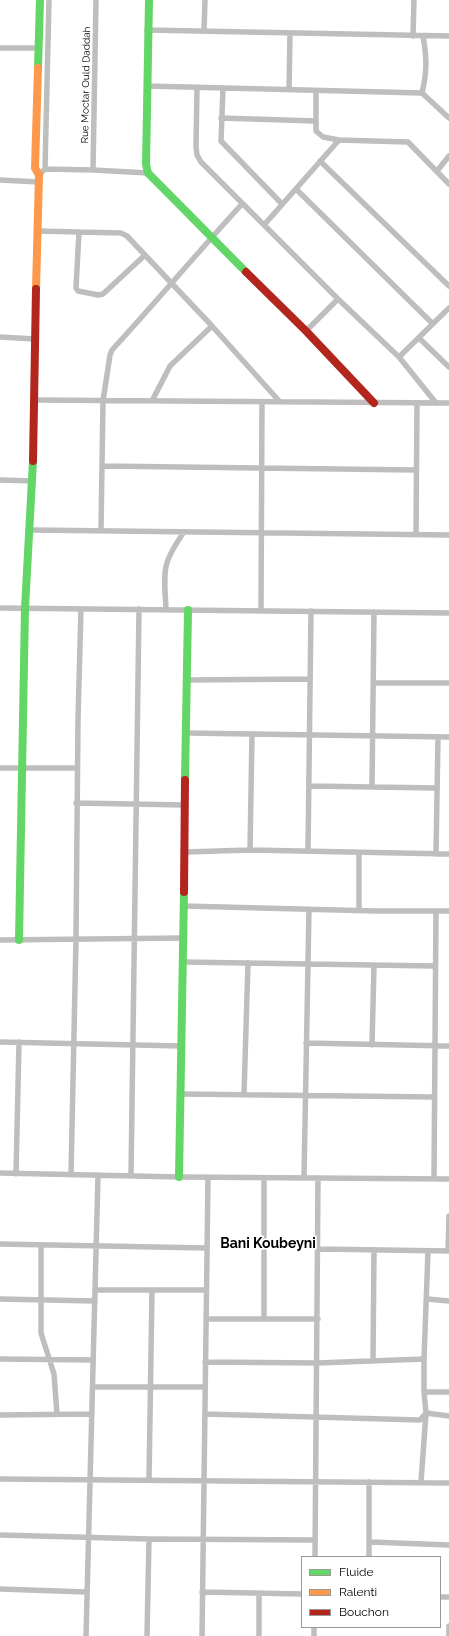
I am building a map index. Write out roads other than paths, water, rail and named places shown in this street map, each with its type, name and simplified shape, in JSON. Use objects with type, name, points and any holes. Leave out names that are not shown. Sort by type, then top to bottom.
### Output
[{"type":"street","points":[[19,940],[25,608],[31,530],[35,400],[39,178],[35,168],[40,0]]},
{"type":"street","points":[[39,178],[45,169],[49,0]]},
{"type":"street","name":"Rue Moctar Ould Daddah","points":[[93,170],[96,0]]},
{"type":"street","points":[[149,0],[147,30],[146,164],[148,173],[211,238],[306,331],[374,403]]},
{"type":"street","points":[[204,31],[205,0]]},
{"type":"street","points":[[413,36],[414,0]]},
{"type":"street","points":[[147,30],[449,36]]},
{"type":"street","points":[[289,90],[290,33]]},
{"type":"street","points":[[422,93],[427,65],[427,55],[423,36]]},
{"type":"street","points":[[0,48],[39,48]]},
{"type":"street","points":[[147,86],[422,93],[449,118]]},
{"type":"street","points":[[197,88],[196,147],[197,154],[201,162],[338,299],[399,357],[436,403]]},
{"type":"street","points":[[222,88],[221,141],[282,204]]},
{"type":"street","points":[[316,91],[316,131],[323,137],[339,140],[408,142],[449,184]]},
{"type":"street","points":[[221,118],[316,121]]},
{"type":"street","points":[[264,225],[339,140]]},
{"type":"street","points":[[437,171],[449,156]]},
{"type":"street","points":[[320,161],[449,286]]},
{"type":"street","points":[[45,169],[148,173]]},
{"type":"street","points":[[0,180],[39,178]]},
{"type":"street","points":[[296,189],[433,324]]},
{"type":"street","points":[[101,530],[103,401],[109,359],[112,350],[242,204]]},
{"type":"street","points":[[37,231],[124,234],[212,326],[280,402]]},
{"type":"street","points":[[79,232],[76,288],[78,291],[98,295],[103,294],[145,255]]},
{"type":"street","points":[[306,331],[338,299]]},
{"type":"street","points":[[399,357],[449,308]]},
{"type":"street","points":[[152,401],[170,366],[212,326]]},
{"type":"street","points":[[0,337],[35,339]]},
{"type":"street","points":[[419,338],[449,367]]},
{"type":"street","points":[[35,400],[449,403]]},
{"type":"street","points":[[261,610],[262,402]]},
{"type":"street","points":[[416,403],[416,534]]},
{"type":"street","points":[[102,466],[416,470]]},
{"type":"street","points":[[0,480],[33,481]]},
{"type":"street","points":[[31,530],[449,535]]},
{"type":"street","points":[[166,609],[164,574],[165,565],[169,555],[184,532]]},
{"type":"street","points":[[0,608],[449,613]]},
{"type":"street","points":[[71,1175],[76,939],[76,803],[81,608]]},
{"type":"street","points":[[131,1176],[139,609]]},
{"type":"street","points":[[179,1177],[188,610]]},
{"type":"street","points":[[308,851],[311,611]]},
{"type":"street","points":[[372,787],[374,612]]},
{"type":"street","points":[[187,680],[310,679]]},
{"type":"street","points":[[374,683],[449,683]]},
{"type":"street","points":[[186,733],[449,737]]},
{"type":"street","points":[[250,850],[252,734]]},
{"type":"street","points":[[436,854],[438,737]]},
{"type":"street","points":[[0,768],[77,768]]},
{"type":"street","points":[[309,786],[437,788]]},
{"type":"street","points":[[76,803],[185,805]]},
{"type":"street","points":[[185,852],[250,850],[449,854]]},
{"type":"street","points":[[358,910],[359,853]]},
{"type":"street","points":[[184,906],[449,911]]},
{"type":"street","points":[[304,1178],[304,1096],[309,909]]},
{"type":"street","points":[[434,1179],[436,911]]},
{"type":"street","points":[[0,940],[183,938]]},
{"type":"street","points":[[183,962],[435,966]]},
{"type":"street","points":[[244,1094],[248,963]]},
{"type":"street","points":[[372,1045],[374,966]]},
{"type":"street","points":[[0,1042],[181,1046]]},
{"type":"street","points":[[16,1174],[19,1042]]},
{"type":"street","points":[[306,1043],[449,1046]]},
{"type":"street","points":[[181,1094],[434,1097]]},
{"type":"street","points":[[0,1173],[179,1177],[449,1179]]},
{"type":"street","points":[[86,1636],[98,1175]]},
{"type":"street","points":[[202,1636],[208,1177]]},
{"type":"street","points":[[264,1178],[264,1318]]},
{"type":"street","points":[[315,1556],[318,1178]]},
{"type":"street","points":[[318,1249],[449,1251],[449,1216]]},
{"type":"street","points":[[0,1244],[41,1246],[207,1248]]},
{"type":"street","points":[[41,1246],[41,1333],[54,1374],[57,1414]]},
{"type":"street","points":[[373,1361],[374,1250]]},
{"type":"street","points":[[421,1482],[426,1413],[424,1392],[424,1359],[428,1251]]},
{"type":"street","points":[[95,1290],[206,1290]]},
{"type":"street","points":[[149,1480],[152,1290]]},
{"type":"street","points":[[0,1299],[95,1301]]},
{"type":"street","points":[[427,1299],[449,1301]]},
{"type":"street","points":[[206,1319],[318,1319]]},
{"type":"street","points":[[0,1359],[50,1361],[93,1360]]},
{"type":"street","points":[[205,1362],[317,1363],[424,1359]]},
{"type":"street","points":[[93,1387],[205,1388]]},
{"type":"street","points":[[424,1392],[449,1392]]},
{"type":"street","points":[[205,1414],[420,1420],[426,1413]]},
{"type":"street","points":[[426,1413],[449,1416]]},
{"type":"street","points":[[0,1415],[92,1414]]},
{"type":"street","points":[[0,1479],[449,1483]]},
{"type":"street","points":[[369,1482],[369,1556]]},
{"type":"street","points":[[0,1535],[149,1539],[203,1538],[315,1540]]},
{"type":"street","points":[[148,1636],[149,1539]]},
{"type":"street","points":[[370,1542],[449,1545]]},
{"type":"street","points":[[0,1590],[87,1592]]},
{"type":"street","points":[[202,1592],[301,1594]]},
{"type":"street","points":[[259,1594],[259,1636]]},
{"type":"street","points":[[449,1626],[449,1636]]},
{"type":"district","name":"Bani Koubeyni","points":[[268,1244]]}]
